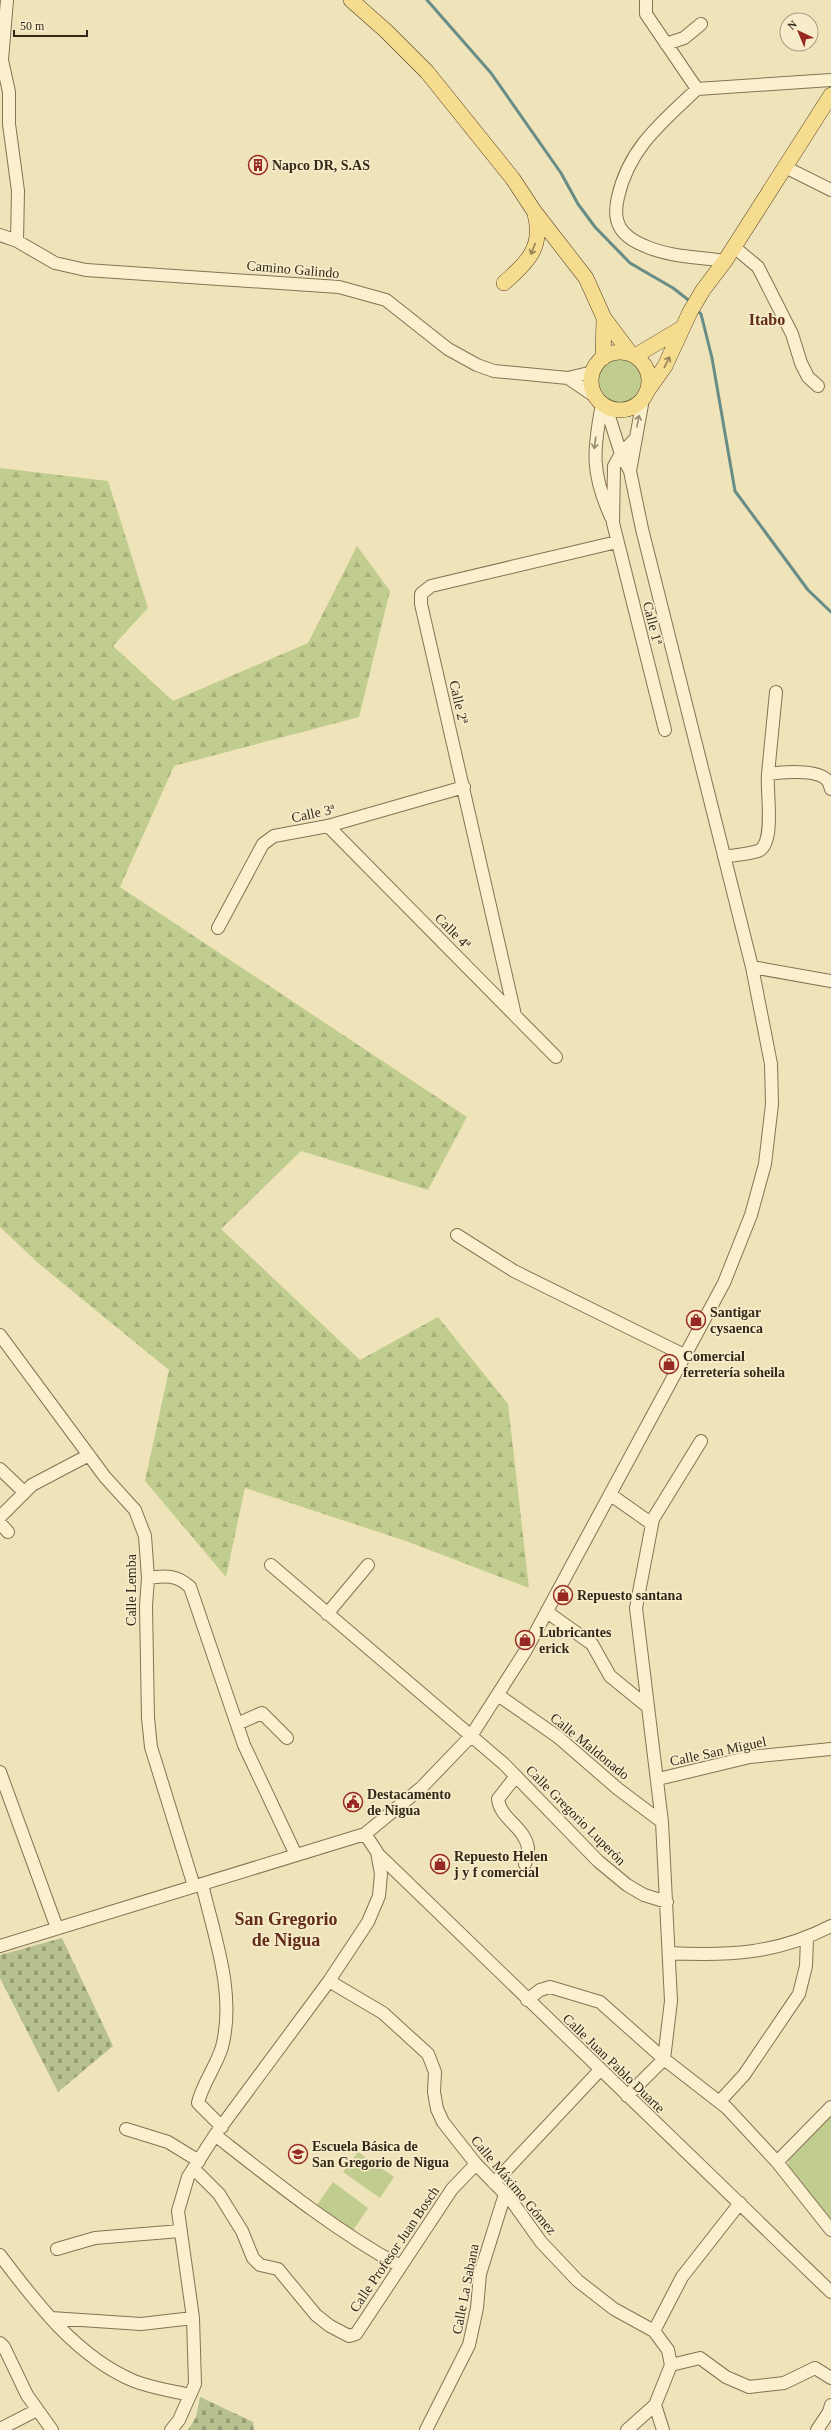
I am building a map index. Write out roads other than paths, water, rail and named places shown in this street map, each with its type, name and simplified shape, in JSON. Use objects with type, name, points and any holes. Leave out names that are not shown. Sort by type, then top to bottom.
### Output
[{"type":"main road","points":[[351,0],[386,31],[427,72],[513,179],[534,211],[586,278],[604,318],[633,355],[643,363],[648,372],[649,383],[645,396]]},
{"type":"main road","points":[[604,318],[603,358],[593,372],[591,384],[602,403],[622,410],[637,405],[666,366],[682,328],[703,290],[725,261],[831,95]]},
{"type":"main road","points":[[504,283],[530,258],[539,228],[534,211]]},
{"type":"main road","points":[[603,358],[621,352],[633,355],[682,328]]},
{"type":"street","points":[[7,0],[2,60],[9,92],[10,124],[18,191],[17,241]]},
{"type":"street","points":[[646,0],[646,14],[697,89]]},
{"type":"street","points":[[666,44],[684,38],[701,24]]},
{"type":"street","points":[[725,261],[645,247],[630,238],[619,227],[614,213],[621,184],[630,160],[644,141],[697,89],[831,80]]},
{"type":"street","points":[[785,167],[831,190]]},
{"type":"street","name":"Camino Galindo","points":[[0,235],[17,241],[55,263],[86,270],[339,287],[386,300],[448,349],[477,365],[494,371],[568,378],[593,372]]},
{"type":"street","points":[[734,247],[758,267],[792,334],[801,363],[808,377],[818,386]]},
{"type":"street","name":"Camino Galindo","points":[[568,378],[602,403]]},
{"type":"street","points":[[630,471],[634,440],[645,396]]},
{"type":"street","points":[[0,1946],[365,1834],[421,1788],[471,1736],[526,1650],[686,1356],[724,1283],[738,1252],[765,1164],[772,1104],[771,1064],[752,967],[642,530],[630,471],[621,454],[602,403]]},
{"type":"street","name":"Calle 1ª","points":[[602,403],[595,438],[594,465],[602,497],[613,523],[665,730]]},
{"type":"street","name":"Calle 1ª","points":[[613,523],[614,470],[621,454],[634,440]]},
{"type":"street","name":"Calle 2ª","points":[[515,1015],[421,604],[421,594],[431,586],[617,542]]},
{"type":"street","points":[[724,857],[758,851],[765,847],[769,837],[769,746],[776,692]]},
{"type":"street","points":[[768,774],[785,772],[819,776],[827,780],[831,789]]},
{"type":"street","name":"Calle 3ª","points":[[218,928],[263,844],[274,836],[328,826],[464,787]]},
{"type":"street","name":"Calle 4ª","points":[[328,826],[556,1057]]},
{"type":"street","points":[[752,967],[831,981]]},
{"type":"street","points":[[457,1235],[514,1271],[686,1356]]},
{"type":"street","name":"Calle Lemba","points":[[0,1335],[89,1455],[135,1510],[145,1536],[148,1578],[146,1606],[148,1718],[152,1748],[198,1885],[226,1989],[226,2015],[222,2047],[198,2103],[219,2131]]},
{"type":"street","points":[[627,2096],[664,2059],[671,2001],[668,1902],[662,1822],[658,1779],[636,1608],[653,1519],[701,1441]]},
{"type":"street","points":[[0,1517],[32,1485],[89,1455]]},
{"type":"street","points":[[0,1469],[24,1492]]},
{"type":"street","points":[[611,1495],[652,1524]]},
{"type":"street","points":[[0,1523],[8,1532]]},
{"type":"street","name":"Calle Gregorio Luperón","points":[[271,1565],[516,1776],[598,1861],[627,1885],[644,1895],[668,1902]]},
{"type":"street","points":[[327,1614],[368,1565]]},
{"type":"street","points":[[148,1578],[165,1575],[181,1579],[190,1587],[244,1745],[296,1855]]},
{"type":"street","points":[[547,1612],[592,1644],[610,1676],[648,1707]]},
{"type":"street","name":"Calle Maldonado","points":[[498,1694],[558,1737],[618,1789],[662,1822]]},
{"type":"street","points":[[237,1724],[262,1713],[287,1738]]},
{"type":"street","name":"Calle San Miguel","points":[[658,1779],[750,1757],[831,1749]]},
{"type":"street","points":[[0,1772],[57,1928]]},
{"type":"street","points":[[516,1776],[498,1799],[499,1809],[522,1835],[528,1849],[525,1864]]},
{"type":"street","points":[[171,2430],[179,2420],[194,2384],[193,2318],[178,2211],[188,2177],[219,2131],[329,1980],[368,1922],[379,1896],[381,1874],[378,1854],[365,1834]]},
{"type":"street","name":"Calle Juan Pablo Duarte","points":[[378,1854],[527,2000],[831,2292]]},
{"type":"street","points":[[669,1953],[719,1955],[770,1949],[807,1938],[831,1926]]},
{"type":"street","points":[[720,2101],[744,2075],[799,1994],[806,1966],[807,1938]]},
{"type":"street","name":"Calle Máximo Gómez","points":[[329,1980],[382,2013],[428,2054],[435,2072],[434,2092],[437,2109],[443,2122],[476,2164],[506,2194],[541,2242],[578,2281],[614,2309],[654,2331],[668,2350],[671,2365]]},
{"type":"street","points":[[527,2000],[540,1990],[550,1987],[600,2002],[664,2059],[720,2101],[777,2162],[831,2230]]},
{"type":"street","points":[[494,2183],[600,2070]]},
{"type":"street","points":[[777,2162],[831,2107]]},
{"type":"street","points":[[126,2129],[168,2142],[196,2165]]},
{"type":"street","points":[[219,2131],[307,2207],[358,2243],[400,2266]]},
{"type":"street","name":"Calle Profesor Juan Bosch","points":[[196,2165],[219,2194],[242,2232],[253,2258],[260,2265],[278,2269],[316,2315],[330,2326],[349,2336],[356,2334],[452,2189],[476,2164]]},
{"type":"street","name":"Calle La Sabana","points":[[426,2430],[469,2345],[477,2308],[480,2274],[506,2194]]},
{"type":"street","points":[[654,2331],[682,2276],[740,2203]]},
{"type":"street","points":[[57,2249],[96,2238],[180,2231]]},
{"type":"street","points":[[0,2255],[67,2335],[99,2362],[136,2382],[190,2395]]},
{"type":"street","points":[[52,2318],[141,2324],[193,2318]]},
{"type":"street","points":[[0,2343],[4,2347],[27,2395],[52,2430]]},
{"type":"street","points":[[627,2430],[655,2405],[671,2365],[700,2358],[726,2377],[749,2387],[784,2383],[815,2368],[831,2378]]},
{"type":"street","points":[[655,2405],[663,2430]]},
{"type":"street","points":[[817,2430],[830,2412],[831,2405]]},
{"type":"street","points":[[0,2429],[38,2410]]},
{"type":"waterway","points":[[427,0],[491,73],[561,173],[578,204],[595,227],[630,263],[673,288],[691,302]]},
{"type":"waterway","points":[[697,310],[701,314],[712,358],[735,491],[808,590],[831,612]]},
{"type":"place","name":"Napco DR, S.AS","points":[[258,165]]},
{"type":"place","name":"Santigar cysaenca","points":[[696,1320]]},
{"type":"place","name":"Comercial ferretería soheila","points":[[669,1364]]},
{"type":"place","name":"Repuesto santana","points":[[563,1595]]},
{"type":"place","name":"Lubricantes erick","points":[[525,1640]]},
{"type":"place","name":"Destacamento de Nigua","points":[[353,1802]]},
{"type":"place","name":"Repuesto Helen j y f comercial","points":[[440,1864]]},
{"type":"place","name":"Escuela Básica de San Gregorio de Nigua","points":[[298,2154]]},
{"type":"district","name":"Itabo","points":[[767,319]]},
{"type":"district","name":"San Gregorio de Nigua","points":[[286,1929]]}]
